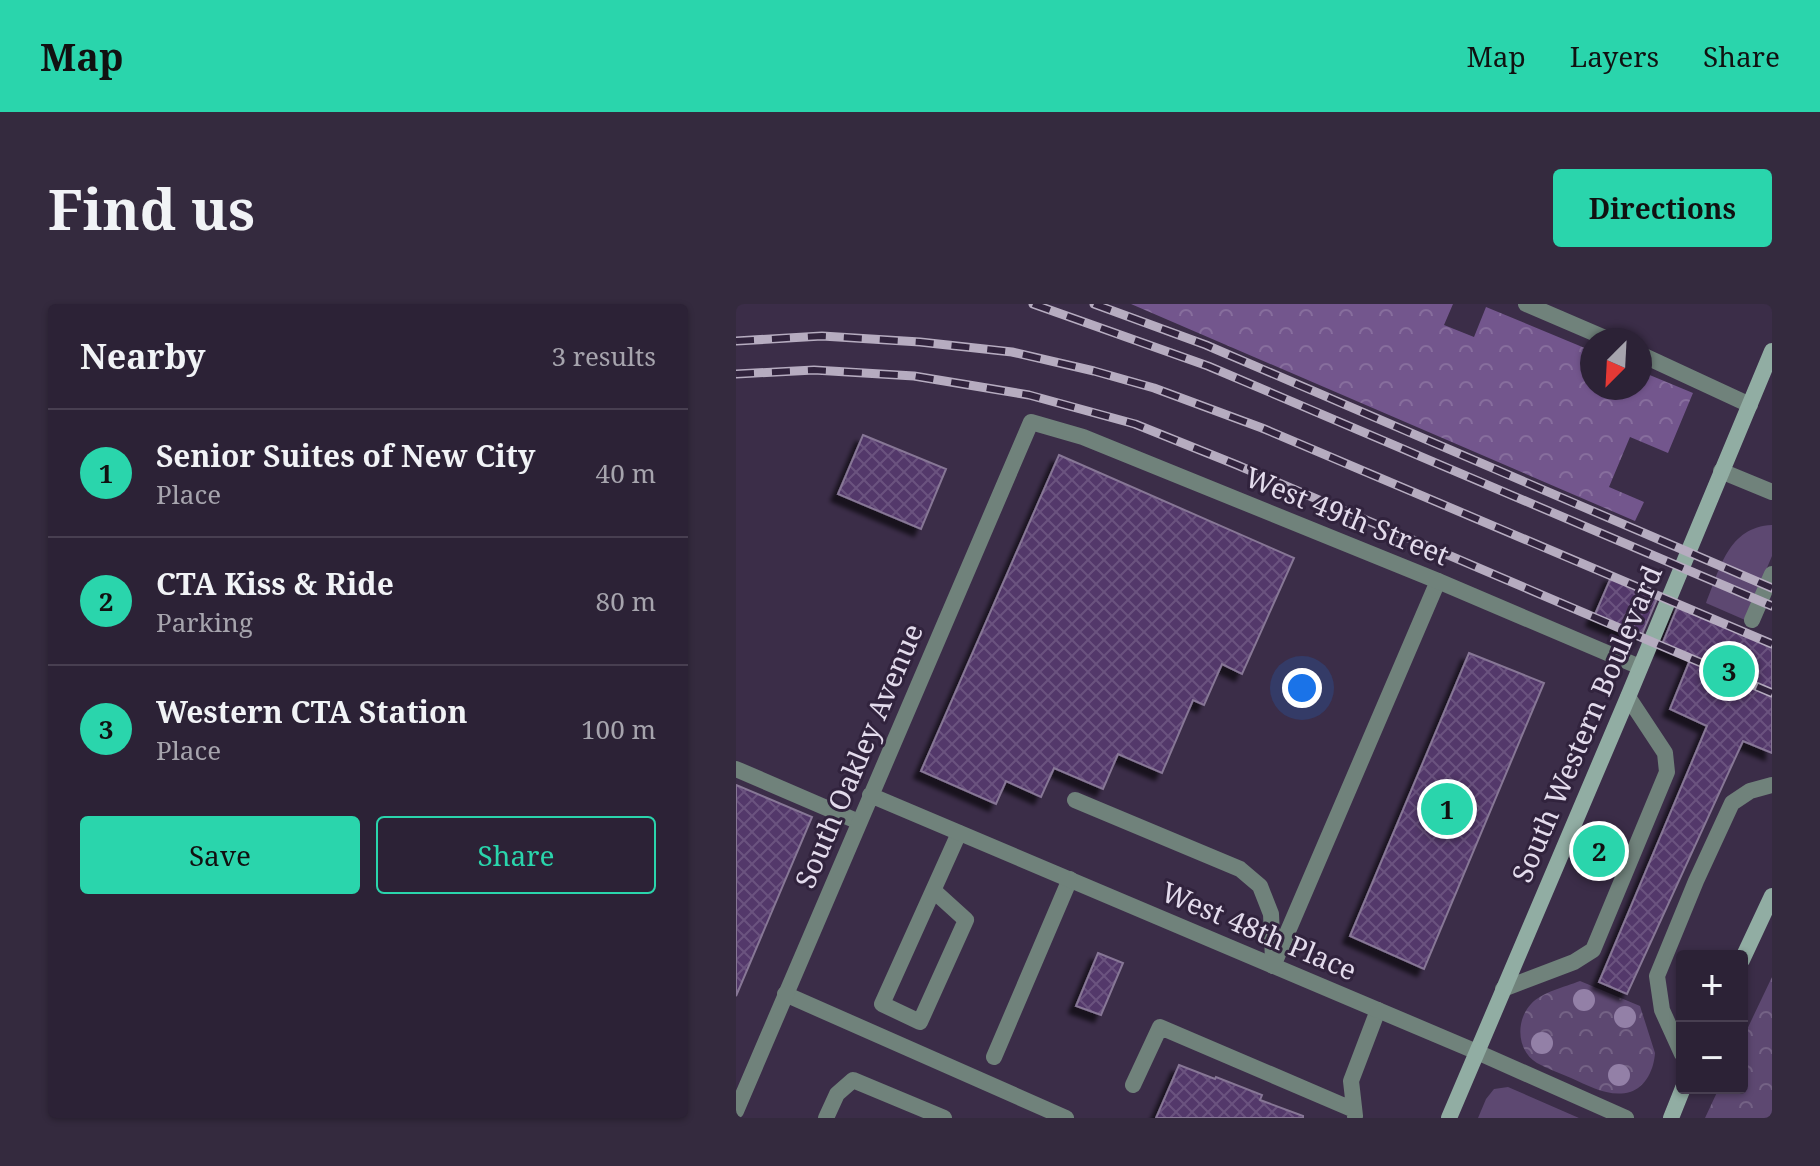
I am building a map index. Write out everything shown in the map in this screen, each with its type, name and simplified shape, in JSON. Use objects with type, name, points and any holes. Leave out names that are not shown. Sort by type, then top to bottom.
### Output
[{"type":"street","points":[[1526,304],[1582,328]]},
{"type":"street","name":"South Western Boulevard","points":[[1449,1118],[1772,351]]},
{"type":"street","points":[[1652,360],[1750,405]]},
{"type":"street","name":"West 49th Street","points":[[1031,422],[1083,437],[1640,667]]},
{"type":"street","name":"South Oakley Avenue","points":[[736,1111],[1031,422]]},
{"type":"street","points":[[1721,471],[1772,492]]},
{"type":"street","points":[[1752,620],[1772,574]]},
{"type":"street","points":[[1273,966],[1438,581]]},
{"type":"street","points":[[1503,989],[1574,962],[1593,950],[1667,772],[1665,753],[1628,697]]},
{"type":"street","points":[[736,769],[859,822]]},
{"type":"street","points":[[1676,1041],[1662,1010],[1657,976],[1732,803],[1750,791],[1772,785]]},
{"type":"street","name":"West 48th Place","points":[[870,795],[1626,1118]]},
{"type":"street","points":[[1075,800],[1240,869],[1260,886],[1271,914],[1273,966]]},
{"type":"street","points":[[934,891],[966,920],[920,1022],[882,1004],[959,833]]},
{"type":"street","points":[[994,1057],[1070,879]]},
{"type":"street","points":[[1747,950],[1772,896]]},
{"type":"street","points":[[785,994],[1066,1118]]},
{"type":"street","points":[[1355,1114],[1351,1081],[1378,1010]]},
{"type":"street","points":[[1133,1085],[1160,1027],[1355,1114]]},
{"type":"street","points":[[826,1118],[837,1094],[853,1080],[944,1118]]},
{"type":"street","points":[[1671,1118],[1681,1094]]},
{"type":"green space","points":[[1131,304],[1453,304],[1444,325],[1474,337],[1486,307],[1580,346],[1580,400],[1652,400],[1652,376],[1693,393],[1668,453],[1630,437],[1609,487],[1644,502],[1635,521]]},
{"type":"green space","points":[[1772,525],[1772,556],[1745,620],[1706,603],[1721,564],[1735,542],[1745,533]]},
{"type":"green space","points":[[1772,977],[1772,1118],[1705,1118],[1716,1094],[1748,1094],[1748,1027]]},
{"type":"green space","points":[[1580,981],[1640,1006],[1655,1053],[1648,1077],[1636,1090],[1615,1093],[1600,1090],[1537,1063],[1525,1051],[1520,1035],[1522,1019],[1531,1004],[1547,993]]},
{"type":"green space","points":[[1508,1087],[1579,1118],[1478,1118],[1494,1089]]},
{"type":"building","points":[[863,435],[946,469],[921,529],[838,494]]},
{"type":"building","points":[[1059,455],[1294,558],[1242,674],[1222,664],[1204,705],[1193,700],[1162,773],[1118,754],[1103,789],[1054,768],[1041,797],[1006,781],[996,804],[921,771]]},
{"type":"building","points":[[1612,575],[1659,594],[1640,639],[1593,619]]},
{"type":"building","points":[[1679,603],[1772,643],[1772,753],[1743,741],[1627,994],[1599,982],[1707,726],[1670,709],[1690,660],[1661,647]]},
{"type":"building","points":[[1469,653],[1544,683],[1424,969],[1350,936]]},
{"type":"building","points":[[736,785],[812,817],[736,996]]},
{"type":"building","points":[[1098,953],[1123,963],[1101,1015],[1076,1006]]},
{"type":"building","points":[[1179,1065],[1262,1095],[1260,1100],[1303,1118],[1156,1118]]},
{"type":"railway","points":[[1033,304],[1208,366],[1772,606]]},
{"type":"railway","points":[[1094,304],[1206,345],[1772,588]]},
{"type":"railway","points":[[736,341],[822,336],[1012,352],[1154,388],[1262,428],[1772,644]]},
{"type":"railway","points":[[736,374],[814,370],[914,376],[1029,395],[1135,424],[1772,693]]},
{"type":"place","name":"Western CTA Station","points":[[1729,671]]},
{"type":"place","name":"Senior Suites of New City","points":[[1447,809]]},
{"type":"place","name":"CTA Kiss & Ride","points":[[1599,851]]}]
